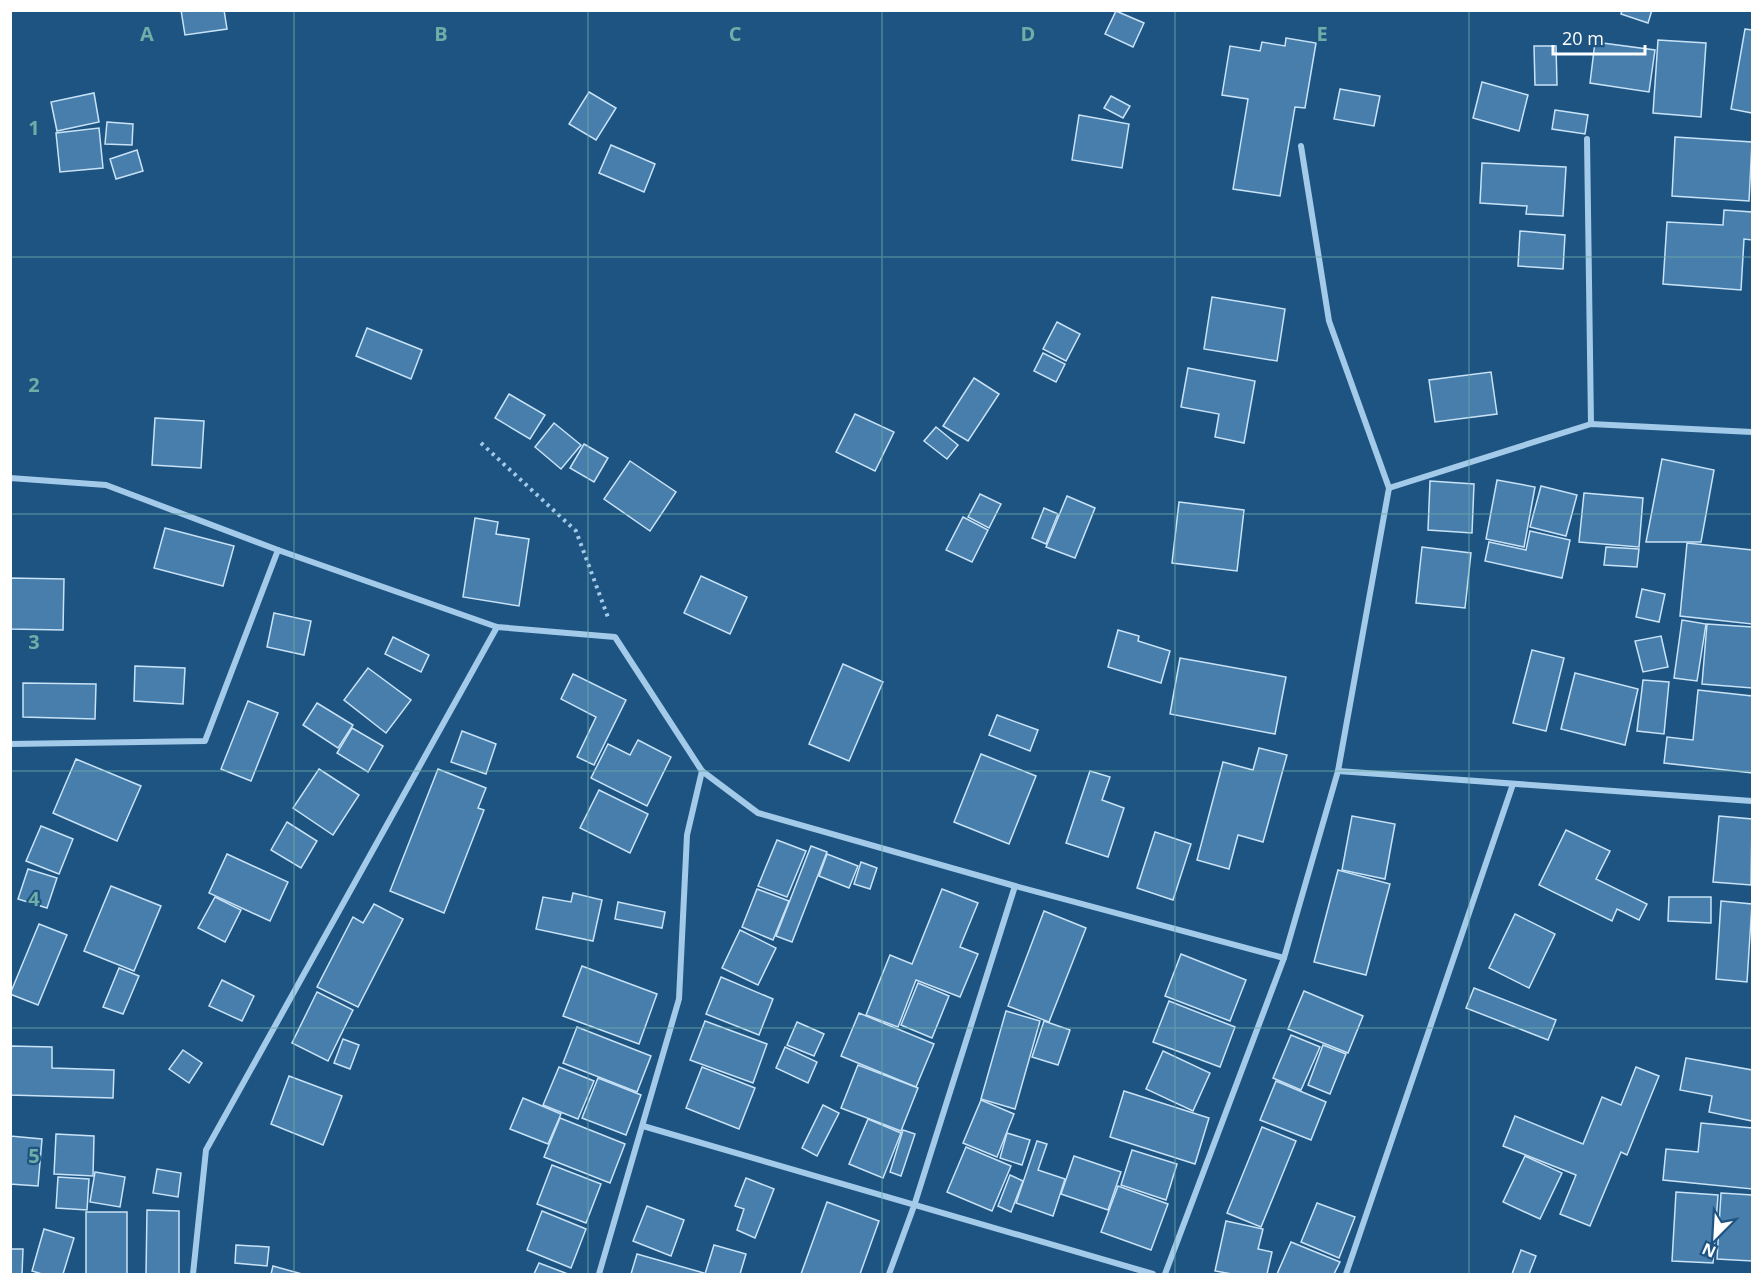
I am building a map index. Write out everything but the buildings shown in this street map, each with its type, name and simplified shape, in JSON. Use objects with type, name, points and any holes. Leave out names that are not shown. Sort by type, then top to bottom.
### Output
[{"type":"street","points":[[1587,139],[1591,424]]},
{"type":"street","points":[[1165,1275],[1284,958],[1338,771],[1389,488],[1329,321],[1301,146]]},
{"type":"street","points":[[1389,488],[1591,424],[1752,432]]},
{"type":"street","points":[[10,478],[106,485],[278,550],[497,627],[615,636],[702,771],[758,813],[1015,886],[1284,958]]},
{"type":"street","points":[[10,744],[205,741],[278,550]]},
{"type":"street","points":[[193,1275],[206,1150],[497,627]]},
{"type":"street","points":[[599,1275],[679,999],[687,836],[702,771]]},
{"type":"street","points":[[1338,771],[1752,801]]},
{"type":"street","points":[[1346,1275],[1513,784]]},
{"type":"street","points":[[889,1275],[914,1206],[1015,886]]},
{"type":"street","points":[[644,1126],[1153,1275]]},
{"type":"path","points":[[481,444],[576,531],[615,636]]}]
